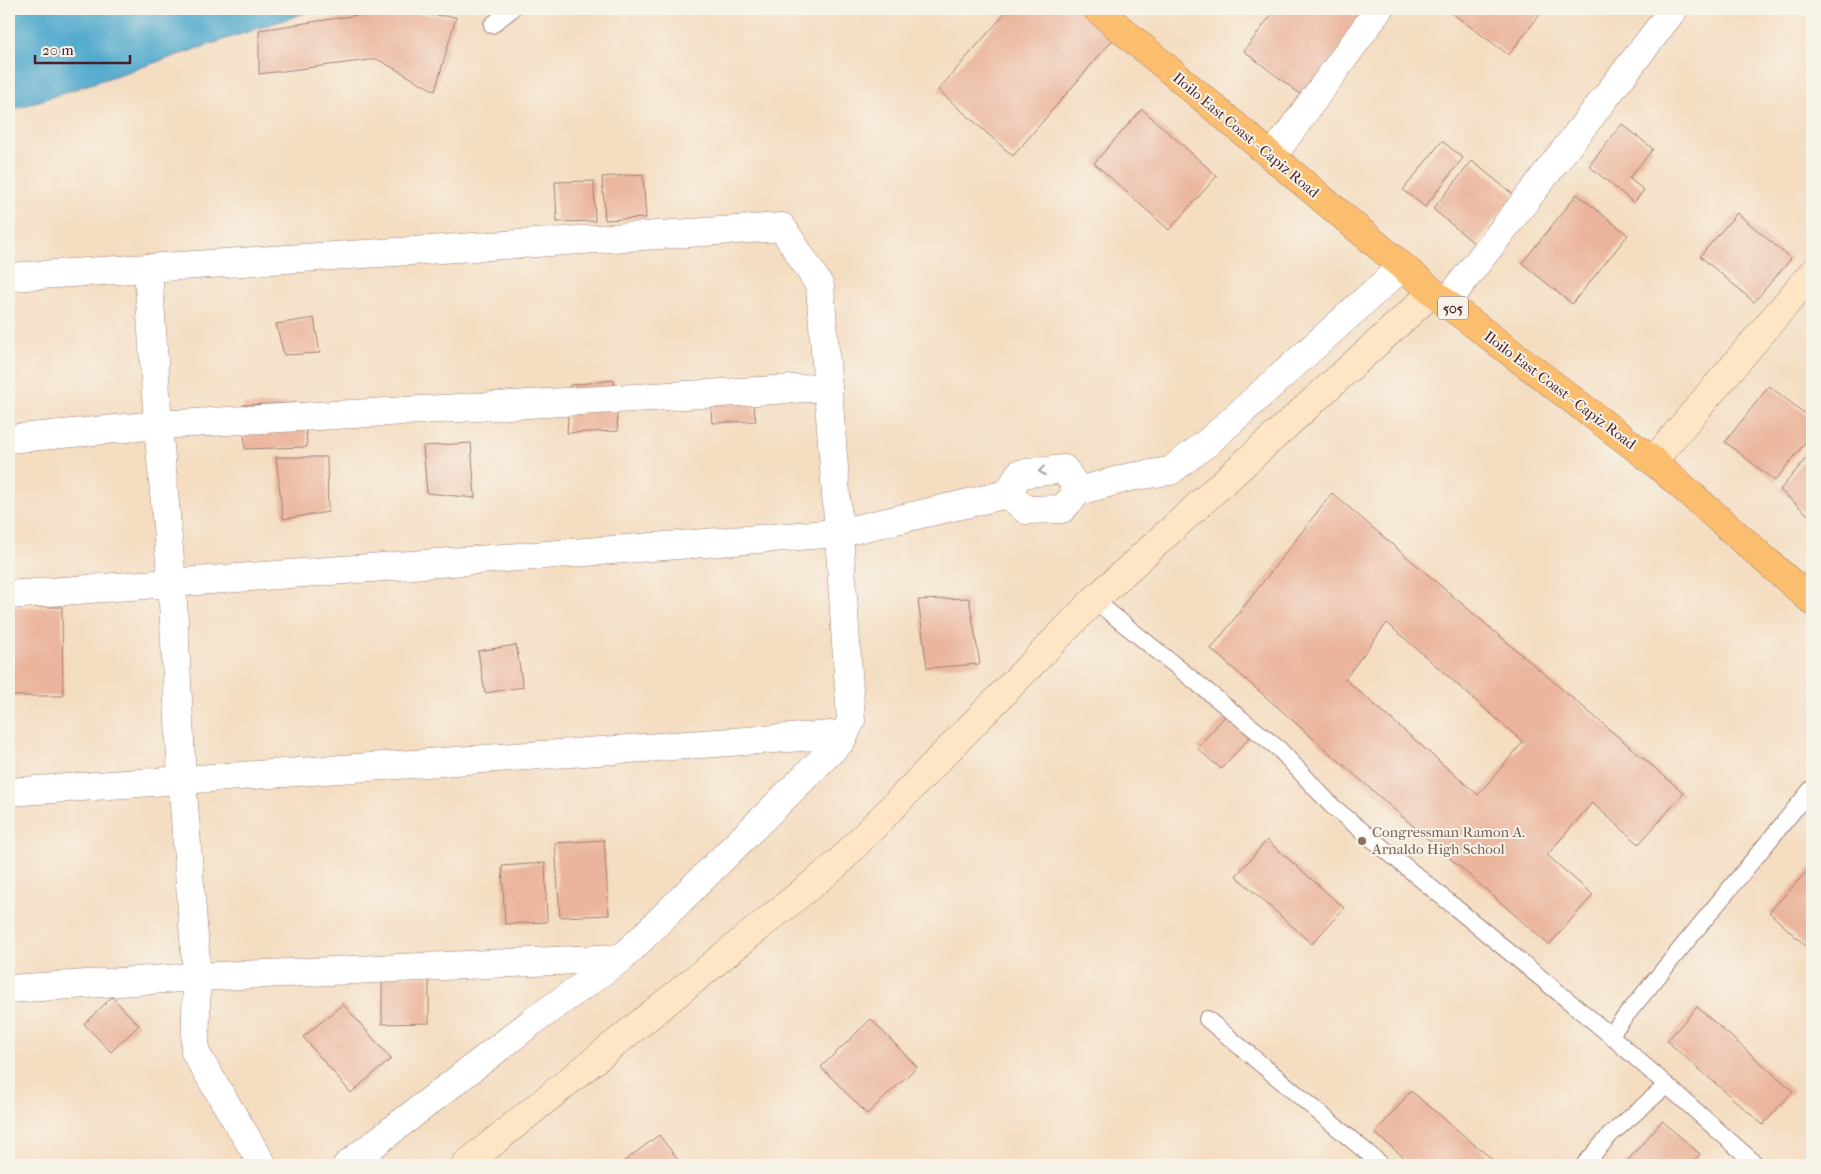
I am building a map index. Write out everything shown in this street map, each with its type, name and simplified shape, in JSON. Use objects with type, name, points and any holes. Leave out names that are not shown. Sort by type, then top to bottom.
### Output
[{"type":"main road","name":"Iloilo East Coast - Capiz Road","points":[[1098,9],[1402,267],[1653,461],[1812,601]]},
{"type":"street","points":[[1272,157],[1379,9]]},
{"type":"street","points":[[465,1165],[836,865],[1094,600],[1440,297],[1674,9]]},
{"type":"street","points":[[9,277],[782,226],[820,286],[851,721],[845,734],[841,741],[622,958],[532,1022],[347,1165]]},
{"type":"street","points":[[1008,494],[1026,510],[1062,509],[1079,491],[1130,478],[1170,471],[1208,442],[1402,267]]},
{"type":"street","points":[[148,268],[158,425],[172,583],[182,779],[197,977],[195,1052],[262,1165]]},
{"type":"street","points":[[1653,461],[1808,286]]},
{"type":"street","points":[[9,439],[158,425],[828,387]]},
{"type":"street","points":[[9,596],[839,533],[1008,494],[1019,474],[1064,469],[1079,491]]},
{"type":"street","points":[[9,792],[845,734]]},
{"type":"street","points":[[9,989],[197,977],[622,958]]},
{"type":"lane","points":[[492,25],[512,9]]},
{"type":"lane","points":[[1094,600],[1279,749],[1332,806],[1610,1035],[1758,1165]]},
{"type":"lane","points":[[1610,1035],[1812,788]]},
{"type":"lane","points":[[1207,1020],[1382,1165]]},
{"type":"lane","points":[[1584,1165],[1610,1135],[1667,1085]]},
{"type":"water","points":[[9,9],[317,9],[9,111]]},
{"type":"building","points":[[1009,9],[1087,9],[1117,35],[1013,156],[938,90]]},
{"type":"building","points":[[1276,9],[1373,9],[1305,98],[1244,51]]},
{"type":"building","points":[[1446,9],[1544,9],[1509,55]]},
{"type":"building","points":[[384,11],[456,17],[435,91],[377,59],[259,74],[259,30]]},
{"type":"building","points":[[1142,109],[1217,176],[1169,230],[1094,163]]},
{"type":"building","points":[[1622,124],[1653,149],[1629,178],[1644,190],[1634,203],[1589,166]]},
{"type":"building","points":[[1442,141],[1463,158],[1425,207],[1403,190]]},
{"type":"building","points":[[1472,161],[1514,195],[1475,244],[1433,209]]},
{"type":"building","points":[[643,174],[646,218],[605,220],[602,177]]},
{"type":"building","points":[[594,181],[595,221],[557,222],[555,182]]},
{"type":"building","points":[[1577,194],[1628,235],[1572,304],[1522,263]]},
{"type":"building","points":[[1737,213],[1791,259],[1754,302],[1700,256]]},
{"type":"building","points":[[314,318],[320,353],[284,355],[276,324]]},
{"type":"building","points":[[614,380],[618,431],[567,433],[570,385]]},
{"type":"building","points":[[749,382],[756,421],[712,423],[709,383]]},
{"type":"building","points":[[1769,386],[1812,419],[1812,434],[1775,481],[1725,442]]},
{"type":"building","points":[[305,403],[307,447],[245,449],[243,405]]},
{"type":"building","points":[[471,443],[475,498],[427,493],[423,446]]},
{"type":"building","points":[[1812,451],[1812,518],[1780,490]]},
{"type":"building","points":[[276,457],[327,457],[328,512],[283,519]]},
{"type":"building","points":[[1332,493],[1684,793],[1639,844],[1592,803],[1547,855],[1593,895],[1549,945],[1211,649]],"holes":[[[1387,623],[1523,742],[1478,795],[1345,679]]]},
{"type":"building","points":[[969,598],[980,664],[927,668],[918,600]]},
{"type":"building","points":[[9,607],[62,607],[63,696],[9,696]]},
{"type":"building","points":[[516,645],[523,687],[485,693],[478,651]]},
{"type":"building","points":[[1226,715],[1250,737],[1221,769],[1197,748]]},
{"type":"building","points":[[604,840],[609,915],[560,917],[555,843]]},
{"type":"building","points":[[1267,840],[1344,908],[1312,944],[1236,876]]},
{"type":"building","points":[[545,863],[547,922],[505,924],[502,866]]},
{"type":"building","points":[[1812,866],[1812,952],[1769,912]]},
{"type":"building","points":[[382,976],[429,976],[429,1023],[382,1024]]},
{"type":"building","points":[[112,997],[139,1025],[111,1052],[84,1024]]},
{"type":"building","points":[[343,1004],[391,1059],[351,1093],[303,1037]]},
{"type":"building","points":[[1697,1007],[1793,1091],[1763,1125],[1667,1041]]},
{"type":"building","points":[[871,1019],[917,1067],[867,1114],[821,1067]]},
{"type":"building","points":[[1411,1091],[1499,1165],[1413,1165],[1375,1133]]},
{"type":"building","points":[[1662,1121],[1700,1154],[1690,1165],[1624,1165]]},
{"type":"building","points":[[659,1135],[682,1165],[626,1165],[623,1162]]},
{"type":"place","name":"Congressman Ramon A. Arnaldo High School","points":[[1362,841]]}]
